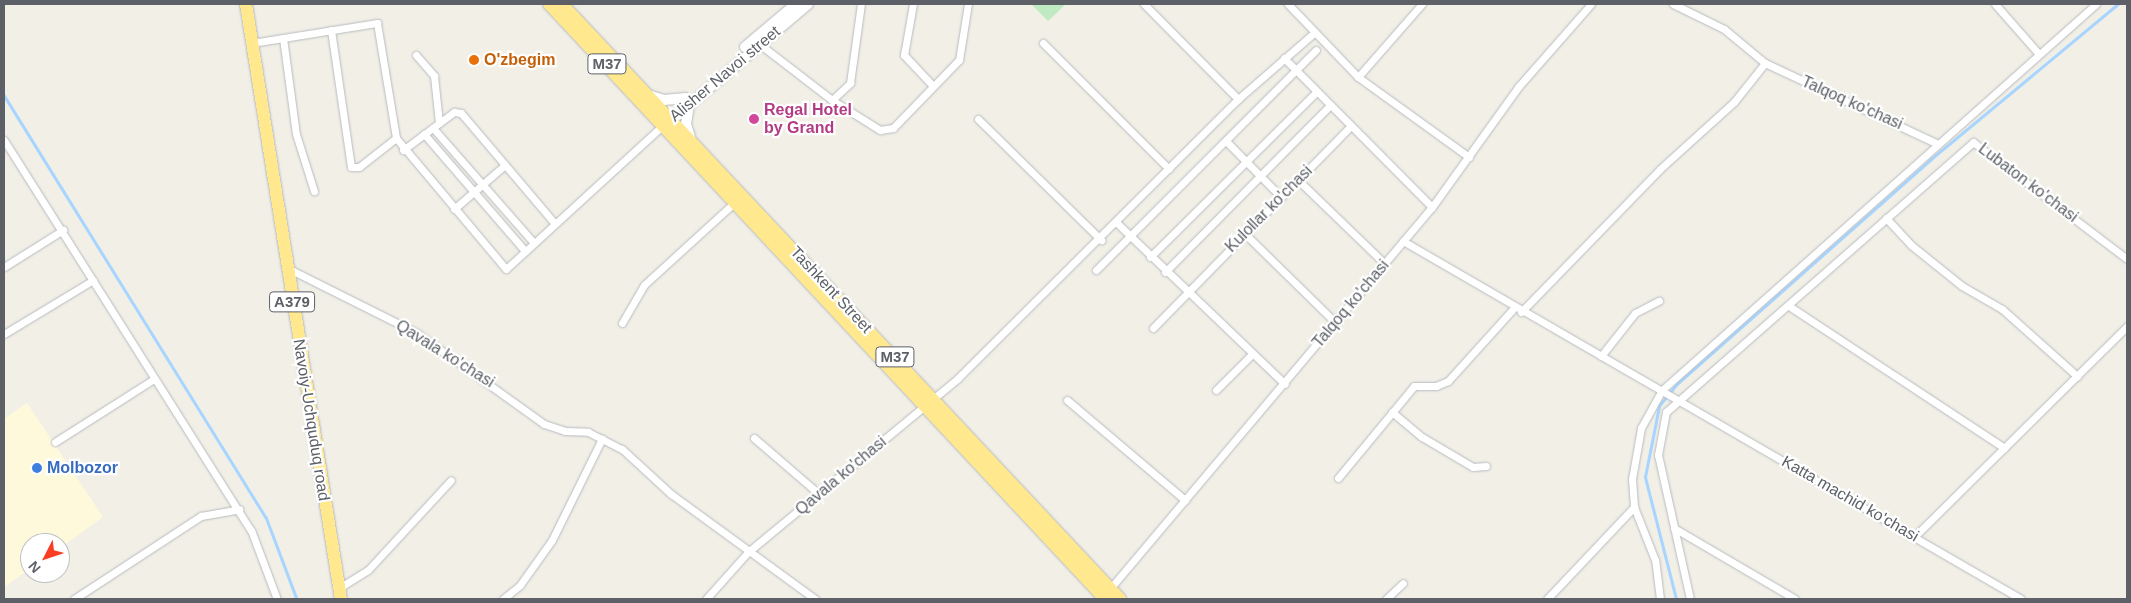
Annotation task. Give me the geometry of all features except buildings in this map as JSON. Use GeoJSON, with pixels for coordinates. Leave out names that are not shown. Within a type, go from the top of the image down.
{"type":"FeatureCollection","features":[{"type":"Feature","properties":{"kind":"highway","name":"Navoiy-Uchquduq road"},"geometry":{"type":"LineString","coordinates":[[246,4],[286,268],[340,594]]}},
{"type":"Feature","properties":{"kind":"highway","name":"Tashkent Street"},"geometry":{"type":"LineString","coordinates":[[549,4],[668,121],[691,140],[1106,595],[1120,599]]}},
{"type":"Feature","properties":{"kind":"highway","name":"Tashkent Street"},"geometry":{"type":"LineString","coordinates":[[562,4],[648,95],[735,202],[929,402]]}},
{"type":"Feature","properties":{"kind":"main road","name":"Alisher Navoi street"},"geometry":{"type":"LineString","coordinates":[[757,42],[796,4]]}},
{"type":"Feature","properties":{"kind":"main road","name":"Alisher Navoi street"},"geometry":{"type":"LineString","coordinates":[[668,121],[688,100],[757,42],[808,4]]}},
{"type":"Feature","properties":{"kind":"main road"},"geometry":{"type":"LineString","coordinates":[[648,95],[664,100],[688,100],[686,124],[691,140]]}},
{"type":"Feature","properties":{"kind":"street"},"geometry":{"type":"LineString","coordinates":[[832,100],[850,84],[861,4]]}},
{"type":"Feature","properties":{"kind":"street"},"geometry":{"type":"LineString","coordinates":[[913,4],[904,55],[933,86]]}},
{"type":"Feature","properties":{"kind":"street"},"geometry":{"type":"LineString","coordinates":[[757,42],[832,100],[880,130],[893,128],[959,60],[968,4]]}},
{"type":"Feature","properties":{"kind":"street"},"geometry":{"type":"LineString","coordinates":[[1144,4],[1238,99]]}},
{"type":"Feature","properties":{"kind":"street"},"geometry":{"type":"LineString","coordinates":[[1288,4],[1314,34],[1358,77],[1469,157]]}},
{"type":"Feature","properties":{"kind":"street"},"geometry":{"type":"LineString","coordinates":[[1358,77],[1422,4]]}},
{"type":"Feature","properties":{"kind":"street","name":"Talqoq ko'chasi"},"geometry":{"type":"LineString","coordinates":[[1106,595],[1432,207],[1519,86],[1590,4]]}},
{"type":"Feature","properties":{"kind":"street","name":"Talqoq ko'chasi"},"geometry":{"type":"LineString","coordinates":[[1673,4],[1724,29],[1765,63],[1938,144]]}},
{"type":"Feature","properties":{"kind":"street"},"geometry":{"type":"LineString","coordinates":[[1995,4],[2038,53]]}},
{"type":"Feature","properties":{"kind":"street"},"geometry":{"type":"LineString","coordinates":[[1660,599],[1655,560],[1634,507],[1632,478],[1641,428],[1662,390],[2038,53],[2096,4]]}},
{"type":"Feature","properties":{"kind":"street"},"geometry":{"type":"LineString","coordinates":[[252,43],[377,23],[396,138],[403,150],[506,269],[668,121]]}},
{"type":"Feature","properties":{"kind":"street"},"geometry":{"type":"LineString","coordinates":[[331,30],[351,167],[359,167],[396,138]]}},
{"type":"Feature","properties":{"kind":"street"},"geometry":{"type":"LineString","coordinates":[[929,402],[1118,224],[1238,99],[1314,34]]}},
{"type":"Feature","properties":{"kind":"street"},"geometry":{"type":"LineString","coordinates":[[283,38],[296,134],[314,191]]}},
{"type":"Feature","properties":{"kind":"street"},"geometry":{"type":"LineString","coordinates":[[1043,43],[1169,169]]}},
{"type":"Feature","properties":{"kind":"street"},"geometry":{"type":"LineString","coordinates":[[1096,270],[1316,50]]}},
{"type":"Feature","properties":{"kind":"street"},"geometry":{"type":"LineString","coordinates":[[416,55],[434,76],[436,125],[483,184],[534,243]]}},
{"type":"Feature","properties":{"kind":"street"},"geometry":{"type":"LineString","coordinates":[[1284,58],[1432,207]]}},
{"type":"Feature","properties":{"kind":"street"},"geometry":{"type":"LineString","coordinates":[[1338,478],[1414,386],[1436,386],[1448,381],[1612,216],[1734,102],[1765,63]]}},
{"type":"Feature","properties":{"kind":"street"},"geometry":{"type":"LineString","coordinates":[[1150,256],[1316,91]]}},
{"type":"Feature","properties":{"kind":"street"},"geometry":{"type":"LineString","coordinates":[[1165,272],[1330,105]]}},
{"type":"Feature","properties":{"kind":"street"},"geometry":{"type":"LineString","coordinates":[[403,150],[436,125],[460,113],[555,224]]}},
{"type":"Feature","properties":{"kind":"street"},"geometry":{"type":"LineString","coordinates":[[978,119],[1101,240]]}},
{"type":"Feature","properties":{"kind":"street","name":"Kulollar ko'chasi"},"geometry":{"type":"LineString","coordinates":[[1152,328],[1351,126]]}},
{"type":"Feature","properties":{"kind":"street"},"geometry":{"type":"LineString","coordinates":[[424,134],[525,251]]}},
{"type":"Feature","properties":{"kind":"street"},"geometry":{"type":"LineString","coordinates":[[4,140],[154,379],[239,509],[263,557],[277,599]]}},
{"type":"Feature","properties":{"kind":"street"},"geometry":{"type":"LineString","coordinates":[[1226,141],[1281,197]]}},
{"type":"Feature","properties":{"kind":"street","name":"Lubaton ko'chasi"},"geometry":{"type":"LineString","coordinates":[[1690,599],[1658,455],[1666,412],[1974,142],[2127,259]]}},
{"type":"Feature","properties":{"kind":"street"},"geometry":{"type":"LineString","coordinates":[[454,209],[505,165]]}},
{"type":"Feature","properties":{"kind":"street"},"geometry":{"type":"LineString","coordinates":[[1298,180],[1385,264]]}},
{"type":"Feature","properties":{"kind":"street"},"geometry":{"type":"LineString","coordinates":[[622,323],[644,285],[735,202]]}},
{"type":"Feature","properties":{"kind":"street"},"geometry":{"type":"LineString","coordinates":[[1886,218],[1911,245],[1962,286],[2002,309],[2077,376]]}},
{"type":"Feature","properties":{"kind":"street"},"geometry":{"type":"LineString","coordinates":[[1118,224],[1165,272],[1285,384]]}},
{"type":"Feature","properties":{"kind":"street"},"geometry":{"type":"LineString","coordinates":[[4,267],[62,230]]}},
{"type":"Feature","properties":{"kind":"street"},"geometry":{"type":"LineString","coordinates":[[1244,233],[1336,323]]}},
{"type":"Feature","properties":{"kind":"street","name":"Katta machid ko'chasi"},"geometry":{"type":"LineString","coordinates":[[1403,241],[1518,310],[1680,399],[2020,599]]}},
{"type":"Feature","properties":{"kind":"street","name":"Qavala ko'chasi"},"geometry":{"type":"LineString","coordinates":[[286,268],[417,333],[544,424],[602,439],[629,454],[671,494],[815,599]]}},
{"type":"Feature","properties":{"kind":"street"},"geometry":{"type":"LineString","coordinates":[[4,334],[93,280]]}},
{"type":"Feature","properties":{"kind":"street"},"geometry":{"type":"LineString","coordinates":[[1601,356],[1635,313],[1659,301]]}},
{"type":"Feature","properties":{"kind":"street"},"geometry":{"type":"LineString","coordinates":[[1789,306],[2004,448]]}},
{"type":"Feature","properties":{"kind":"street"},"geometry":{"type":"LineString","coordinates":[[1914,537],[2127,326]]}},
{"type":"Feature","properties":{"kind":"street"},"geometry":{"type":"LineString","coordinates":[[1216,390],[1252,354]]}},
{"type":"Feature","properties":{"kind":"street"},"geometry":{"type":"LineString","coordinates":[[54,442],[154,379]]}},
{"type":"Feature","properties":{"kind":"street"},"geometry":{"type":"LineString","coordinates":[[1067,400],[1185,500]]}},
{"type":"Feature","properties":{"kind":"street","name":"Qavala ko'chasi"},"geometry":{"type":"LineString","coordinates":[[748,552],[929,402]]}},
{"type":"Feature","properties":{"kind":"street"},"geometry":{"type":"LineString","coordinates":[[1392,412],[1422,437],[1473,467],[1486,466]]}},
{"type":"Feature","properties":{"kind":"street"},"geometry":{"type":"LineString","coordinates":[[754,438],[819,494]]}},
{"type":"Feature","properties":{"kind":"street"},"geometry":{"type":"LineString","coordinates":[[503,599],[520,585],[552,540],[602,439]]}},
{"type":"Feature","properties":{"kind":"street"},"geometry":{"type":"LineString","coordinates":[[340,594],[368,570],[451,480]]}},
{"type":"Feature","properties":{"kind":"street"},"geometry":{"type":"LineString","coordinates":[[1547,599],[1634,507]]}},
{"type":"Feature","properties":{"kind":"street"},"geometry":{"type":"LineString","coordinates":[[74,599],[201,516],[239,509]]}},
{"type":"Feature","properties":{"kind":"street"},"geometry":{"type":"LineString","coordinates":[[1674,528],[1795,599]]}},
{"type":"Feature","properties":{"kind":"street"},"geometry":{"type":"LineString","coordinates":[[706,599],[748,552]]}},
{"type":"Feature","properties":{"kind":"street"},"geometry":{"type":"LineString","coordinates":[[1386,599],[1403,583]]}},
{"type":"Feature","properties":{"kind":"shaded area","name":"Molbozor"},"geometry":{"type":"Polygon","coordinates":[[[27,403],[103,517],[70,541],[70,533],[20,533],[20,576],[4,587],[4,419],[27,403]]]}},
{"type":"Feature","properties":{"kind":"green space"},"geometry":{"type":"Polygon","coordinates":[[[1031,4],[1066,4],[1048,21],[1031,4]]]}},
{"type":"Feature","properties":{"kind":"waterway"},"geometry":{"type":"LineString","coordinates":[[1676,599],[1645,477],[1659,406],[1677,384],[1930,160],[2118,4]]}},
{"type":"Feature","properties":{"kind":"waterway"},"geometry":{"type":"LineString","coordinates":[[4,95],[266,517],[297,599]]}},
{"type":"Feature","properties":{"kind":"place","name":"O'zbegim"},"geometry":{"type":"Point","coordinates":[474,60]}},
{"type":"Feature","properties":{"kind":"place","name":"Regal Hotel by Grand"},"geometry":{"type":"Point","coordinates":[754,119]}},
{"type":"Feature","properties":{"kind":"place","name":"Molbozor"},"geometry":{"type":"Point","coordinates":[37,468]}}]}
